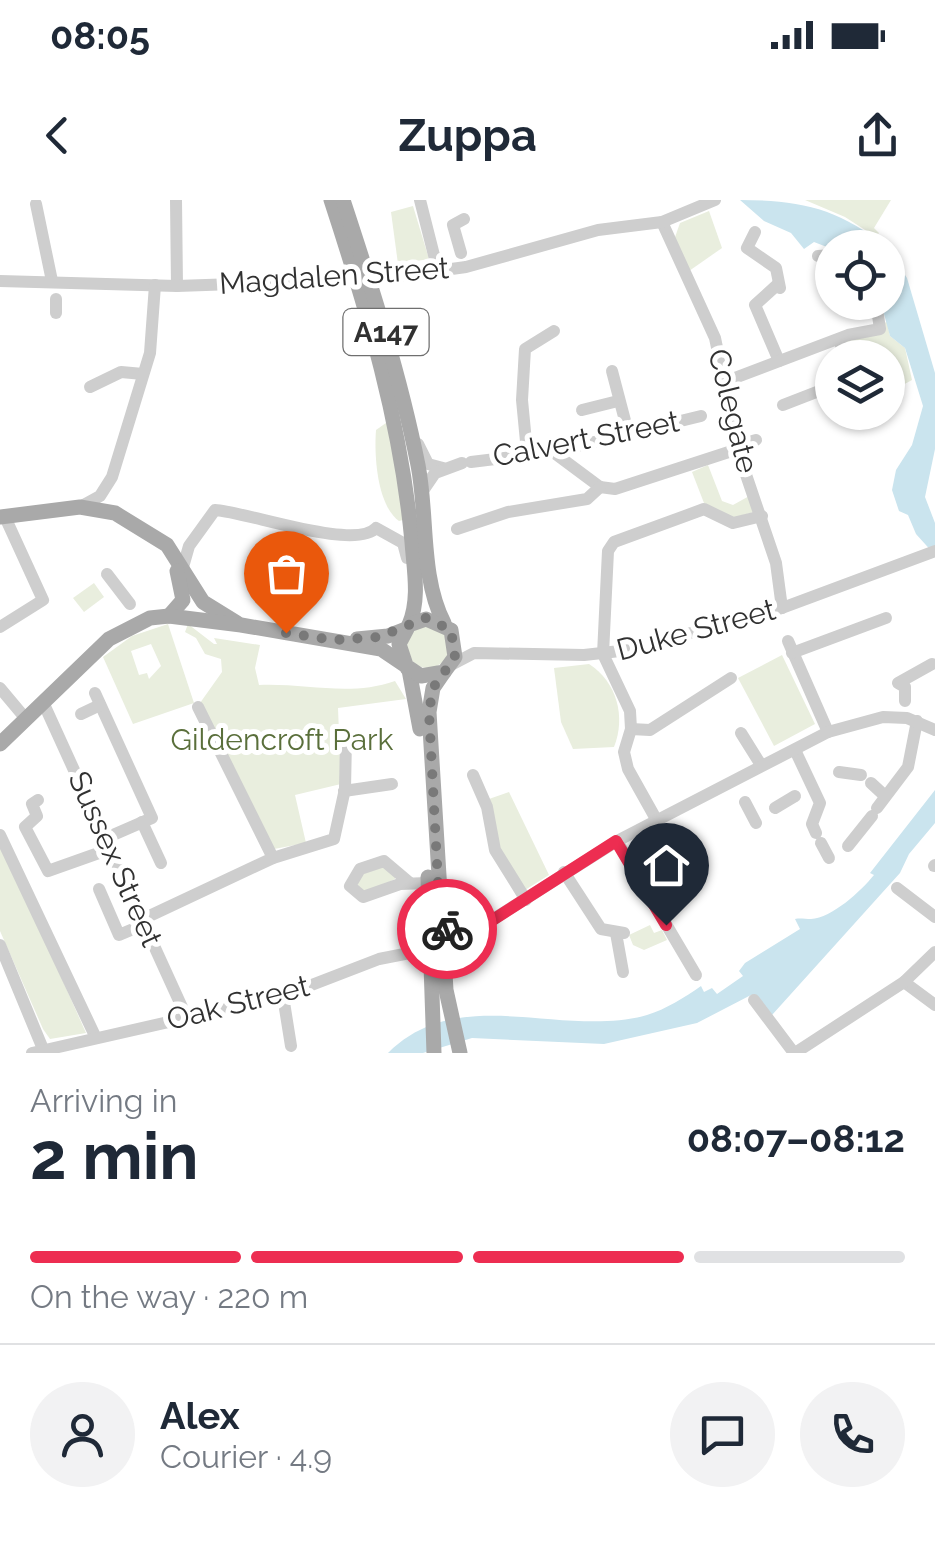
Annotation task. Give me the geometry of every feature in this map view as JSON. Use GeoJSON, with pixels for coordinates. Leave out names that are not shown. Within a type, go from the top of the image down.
{"type":"FeatureCollection","features":[{"type":"Feature","properties":{"kind":"main road","name":"A147"},"geometry":{"type":"LineString","coordinates":[[332,200],[417,466],[416,589],[408,627]]}},
{"type":"Feature","properties":{"kind":"main road","name":"A147"},"geometry":{"type":"LineString","coordinates":[[343,200],[378,303],[405,406],[422,492],[432,592],[444,623]]}},
{"type":"Feature","properties":{"kind":"main road"},"geometry":{"type":"LineString","coordinates":[[3,517],[80,507],[115,513],[167,545],[203,602],[241,625]]}},
{"type":"Feature","properties":{"kind":"main road"},"geometry":{"type":"LineString","coordinates":[[151,535],[182,585],[182,600],[169,616]]}},
{"type":"Feature","properties":{"kind":"main road"},"geometry":{"type":"LineString","coordinates":[[0,744],[135,612],[382,649],[420,676],[448,668]]}},
{"type":"Feature","properties":{"kind":"main road"},"geometry":{"type":"LineString","coordinates":[[334,640],[388,636],[426,618],[444,623],[457,648],[433,688],[429,712],[440,920],[434,1053]]}},
{"type":"Feature","properties":{"kind":"main road"},"geometry":{"type":"LineString","coordinates":[[408,627],[399,644],[420,723],[428,883],[437,952],[459,1048]]}},
{"type":"Feature","properties":{"kind":"street"},"geometry":{"type":"LineString","coordinates":[[176,200],[177,286]]}},
{"type":"Feature","properties":{"kind":"street"},"geometry":{"type":"LineString","coordinates":[[420,200],[438,271]]}},
{"type":"Feature","properties":{"kind":"street","name":"Magdalen Street"},"geometry":{"type":"LineString","coordinates":[[0,281],[55,292],[378,279],[438,271],[463,260],[598,230],[662,222],[715,200]]}},
{"type":"Feature","properties":{"kind":"street"},"geometry":{"type":"LineString","coordinates":[[36,201],[48,242],[55,292]]}},
{"type":"Feature","properties":{"kind":"street"},"geometry":{"type":"LineString","coordinates":[[463,260],[453,225],[464,219]]}},
{"type":"Feature","properties":{"kind":"street","name":"Colegate"},"geometry":{"type":"LineString","coordinates":[[662,222],[710,325],[738,447],[777,569],[782,608]]}},
{"type":"Feature","properties":{"kind":"street"},"geometry":{"type":"LineString","coordinates":[[755,232],[747,248],[776,268],[779,288],[756,306],[778,361]]}},
{"type":"Feature","properties":{"kind":"street"},"geometry":{"type":"LineString","coordinates":[[80,507],[100,496],[111,480],[152,342],[155,285]]}},
{"type":"Feature","properties":{"kind":"street"},"geometry":{"type":"LineString","coordinates":[[724,382],[838,339],[880,329],[879,320]]}},
{"type":"Feature","properties":{"kind":"street"},"geometry":{"type":"LineString","coordinates":[[527,452],[522,386],[525,350],[554,331]]}},
{"type":"Feature","properties":{"kind":"street"},"geometry":{"type":"LineString","coordinates":[[612,371],[628,432]]}},
{"type":"Feature","properties":{"kind":"street"},"geometry":{"type":"LineString","coordinates":[[90,387],[121,372],[142,374]]}},
{"type":"Feature","properties":{"kind":"street"},"geometry":{"type":"LineString","coordinates":[[783,405],[815,393]]}},
{"type":"Feature","properties":{"kind":"street"},"geometry":{"type":"LineString","coordinates":[[582,410],[618,401]]}},
{"type":"Feature","properties":{"kind":"street","name":"Calvert Street"},"geometry":{"type":"LineString","coordinates":[[417,466],[443,468],[527,452],[553,452],[701,416]]}},
{"type":"Feature","properties":{"kind":"street"},"geometry":{"type":"LineString","coordinates":[[553,452],[600,487],[615,489],[756,440]]}},
{"type":"Feature","properties":{"kind":"street"},"geometry":{"type":"LineString","coordinates":[[422,492],[428,480],[443,468]]}},
{"type":"Feature","properties":{"kind":"street"},"geometry":{"type":"LineString","coordinates":[[111,480],[115,513]]}},
{"type":"Feature","properties":{"kind":"street"},"geometry":{"type":"LineString","coordinates":[[457,529],[508,512],[586,499],[600,487]]}},
{"type":"Feature","properties":{"kind":"street"},"geometry":{"type":"LineString","coordinates":[[656,818],[626,762],[631,729],[628,702],[603,654],[605,565],[614,542],[704,508],[734,523],[762,516]]}},
{"type":"Feature","properties":{"kind":"street"},"geometry":{"type":"LineString","coordinates":[[184,567],[189,546],[208,515],[222,511],[360,536],[376,528],[403,542],[416,589]]}},
{"type":"Feature","properties":{"kind":"street"},"geometry":{"type":"LineString","coordinates":[[0,627],[43,600],[3,517]]}},
{"type":"Feature","properties":{"kind":"street","name":"Duke Street"},"geometry":{"type":"LineString","coordinates":[[448,668],[474,653],[603,654],[782,608],[931,552]]}},
{"type":"Feature","properties":{"kind":"street"},"geometry":{"type":"LineString","coordinates":[[106,574],[135,612]]}},
{"type":"Feature","properties":{"kind":"street"},"geometry":{"type":"LineString","coordinates":[[828,732],[790,647],[886,618]]}},
{"type":"Feature","properties":{"kind":"street"},"geometry":{"type":"LineString","coordinates":[[848,846],[908,767],[905,687],[898,683],[932,664]]}},
{"type":"Feature","properties":{"kind":"street"},"geometry":{"type":"LineString","coordinates":[[631,729],[650,730],[731,678]]}},
{"type":"Feature","properties":{"kind":"street"},"geometry":{"type":"LineString","coordinates":[[0,688],[26,719]]}},
{"type":"Feature","properties":{"kind":"street"},"geometry":{"type":"LineString","coordinates":[[22,870],[48,871],[108,844],[152,818],[98,699],[81,714]]}},
{"type":"Feature","properties":{"kind":"street","name":"Sussex Street"},"geometry":{"type":"LineString","coordinates":[[43,702],[186,1016]]}},
{"type":"Feature","properties":{"kind":"street"},"geometry":{"type":"LineString","coordinates":[[198,707],[274,858]]}},
{"type":"Feature","properties":{"kind":"street"},"geometry":{"type":"LineString","coordinates":[[908,713],[935,730]]}},
{"type":"Feature","properties":{"kind":"street","name":"Oak Street"},"geometry":{"type":"LineString","coordinates":[[38,1051],[283,996],[378,958],[437,952],[656,818],[736,783],[828,732],[864,720],[908,713]]}},
{"type":"Feature","properties":{"kind":"street"},"geometry":{"type":"LineString","coordinates":[[741,733],[761,766]]}},
{"type":"Feature","properties":{"kind":"street"},"geometry":{"type":"LineString","coordinates":[[99,889],[119,936],[274,858],[334,840],[344,791],[346,739]]}},
{"type":"Feature","properties":{"kind":"street"},"geometry":{"type":"LineString","coordinates":[[795,750],[804,791],[820,803],[817,832],[829,858]]}},
{"type":"Feature","properties":{"kind":"street"},"geometry":{"type":"LineString","coordinates":[[839,772],[866,779],[878,807]]}},
{"type":"Feature","properties":{"kind":"street"},"geometry":{"type":"LineString","coordinates":[[473,775],[487,807],[495,850],[526,900]]}},
{"type":"Feature","properties":{"kind":"street"},"geometry":{"type":"LineString","coordinates":[[344,791],[392,784]]}},
{"type":"Feature","properties":{"kind":"street"},"geometry":{"type":"LineString","coordinates":[[775,808],[804,791]]}},
{"type":"Feature","properties":{"kind":"street"},"geometry":{"type":"LineString","coordinates":[[38,800],[32,804],[38,816],[25,827],[48,871]]}},
{"type":"Feature","properties":{"kind":"street"},"geometry":{"type":"LineString","coordinates":[[745,802],[756,823]]}},
{"type":"Feature","properties":{"kind":"street"},"geometry":{"type":"LineString","coordinates":[[142,822],[161,862]]}},
{"type":"Feature","properties":{"kind":"street"},"geometry":{"type":"LineString","coordinates":[[0,835],[96,1038]]}},
{"type":"Feature","properties":{"kind":"street"},"geometry":{"type":"LineString","coordinates":[[616,841],[696,975]]}},
{"type":"Feature","properties":{"kind":"street"},"geometry":{"type":"LineString","coordinates":[[564,872],[588,925],[620,933],[623,972]]}},
{"type":"Feature","properties":{"kind":"street"},"geometry":{"type":"LineString","coordinates":[[410,883],[428,883]]}},
{"type":"Feature","properties":{"kind":"street"},"geometry":{"type":"LineString","coordinates":[[897,888],[935,917]]}},
{"type":"Feature","properties":{"kind":"street"},"geometry":{"type":"LineString","coordinates":[[440,920],[454,933],[474,932]]}},
{"type":"Feature","properties":{"kind":"street"},"geometry":{"type":"LineString","coordinates":[[0,945],[38,1051]]}},
{"type":"Feature","properties":{"kind":"street"},"geometry":{"type":"LineString","coordinates":[[754,1000],[794,1053],[904,982],[935,952]]}},
{"type":"Feature","properties":{"kind":"street"},"geometry":{"type":"LineString","coordinates":[[904,982],[935,1005]]}},
{"type":"Feature","properties":{"kind":"street"},"geometry":{"type":"LineString","coordinates":[[283,996],[292,1046]]}},
{"type":"Feature","properties":{"kind":"green space"},"geometry":{"type":"Polygon","coordinates":[[[805,200],[891,200],[876,230],[865,230],[805,200]]]}},
{"type":"Feature","properties":{"kind":"green space"},"geometry":{"type":"Polygon","coordinates":[[[413,206],[429,259],[398,264],[391,212],[413,206]]]}},
{"type":"Feature","properties":{"kind":"green space"},"geometry":{"type":"Polygon","coordinates":[[[709,211],[722,248],[689,271],[674,240],[680,223],[709,211]]]}},
{"type":"Feature","properties":{"kind":"green space"},"geometry":{"type":"Polygon","coordinates":[[[887,322],[895,340],[845,340],[848,335],[887,322]]]}},
{"type":"Feature","properties":{"kind":"green space"},"geometry":{"type":"Polygon","coordinates":[[[905,348],[912,380],[905,384],[905,348]]]}},
{"type":"Feature","properties":{"kind":"green space"},"geometry":{"type":"Polygon","coordinates":[[[386,423],[391,426],[403,520],[399,521],[386,504],[377,466],[376,430],[386,423]]]}},
{"type":"Feature","properties":{"kind":"green space"},"geometry":{"type":"Polygon","coordinates":[[[708,465],[722,501],[733,505],[751,495],[757,511],[733,518],[704,503],[692,472],[708,465]]]}},
{"type":"Feature","properties":{"kind":"green space"},"geometry":{"type":"Polygon","coordinates":[[[94,583],[104,597],[84,612],[73,598],[94,583]]]}},
{"type":"Feature","properties":{"kind":"green space"},"geometry":{"type":"Polygon","coordinates":[[[168,624],[194,703],[133,724],[103,657],[132,636],[168,624]],[[151,644],[131,651],[139,675],[147,673],[149,679],[161,666],[151,644]]]}},
{"type":"Feature","properties":{"kind":"green space","name":"Gildencroft Park"},"geometry":{"type":"Polygon","coordinates":[[[188,624],[214,644],[214,638],[260,645],[255,668],[259,685],[345,689],[395,681],[406,699],[338,708],[341,784],[295,795],[306,843],[274,849],[200,703],[222,672],[221,659],[205,654],[196,638],[185,632],[188,624]]]}},
{"type":"Feature","properties":{"kind":"green space"},"geometry":{"type":"Polygon","coordinates":[[[428,626],[443,632],[449,647],[443,662],[428,668],[413,662],[407,647],[413,632],[428,626]]]}},
{"type":"Feature","properties":{"kind":"green space"},"geometry":{"type":"Polygon","coordinates":[[[782,655],[815,724],[774,746],[738,678],[782,655]]]}},
{"type":"Feature","properties":{"kind":"green space"},"geometry":{"type":"Polygon","coordinates":[[[589,664],[606,680],[616,701],[619,724],[614,747],[573,749],[561,722],[554,668],[589,664]]]}},
{"type":"Feature","properties":{"kind":"green space"},"geometry":{"type":"Polygon","coordinates":[[[509,792],[549,875],[525,890],[500,848],[489,799],[509,792]]]}},
{"type":"Feature","properties":{"kind":"green space"},"geometry":{"type":"Polygon","coordinates":[[[0,839],[86,1033],[50,1039],[43,1029],[0,931],[0,839]]]}},
{"type":"Feature","properties":{"kind":"green space"},"geometry":{"type":"Polygon","coordinates":[[[380,864],[395,872],[395,879],[363,894],[354,878],[380,864]]]}},
{"type":"Feature","properties":{"kind":"green space"},"geometry":{"type":"Polygon","coordinates":[[[650,925],[654,933],[662,930],[667,940],[644,950],[633,945],[629,935],[650,925]]]}},
{"type":"Feature","properties":{"kind":"water"},"geometry":{"type":"Polygon","coordinates":[[[740,200],[818,209],[863,230],[815,230],[815,242],[804,249],[791,233],[764,221],[740,200]]]}},
{"type":"Feature","properties":{"kind":"water"},"geometry":{"type":"Polygon","coordinates":[[[905,275],[935,373],[935,449],[925,497],[935,523],[935,555],[916,534],[908,515],[899,511],[892,490],[896,470],[912,445],[923,406],[905,340],[890,336],[886,320],[905,320],[905,275]]]}},
{"type":"Feature","properties":{"kind":"water"},"geometry":{"type":"Polygon","coordinates":[[[935,790],[935,823],[909,854],[900,873],[772,1015],[751,995],[697,1023],[604,1044],[472,1038],[423,1053],[388,1053],[416,1032],[447,1020],[513,1016],[615,1021],[654,1013],[701,986],[704,992],[712,988],[717,994],[743,976],[739,971],[745,963],[800,929],[795,919],[819,917],[846,903],[874,875],[870,873],[935,790]]]}},
{"type":"Feature","properties":{"kind":"way so far"},"geometry":{"type":"LineString","coordinates":[[286,633],[334,640],[379,637],[426,618],[444,623],[451,630],[457,648],[455,657],[433,688],[429,712],[440,920],[447,929]]}},
{"type":"Feature","properties":{"kind":"route"},"geometry":{"type":"LineString","coordinates":[[447,929],[460,935],[474,932],[616,841],[666,925]]}}]}
